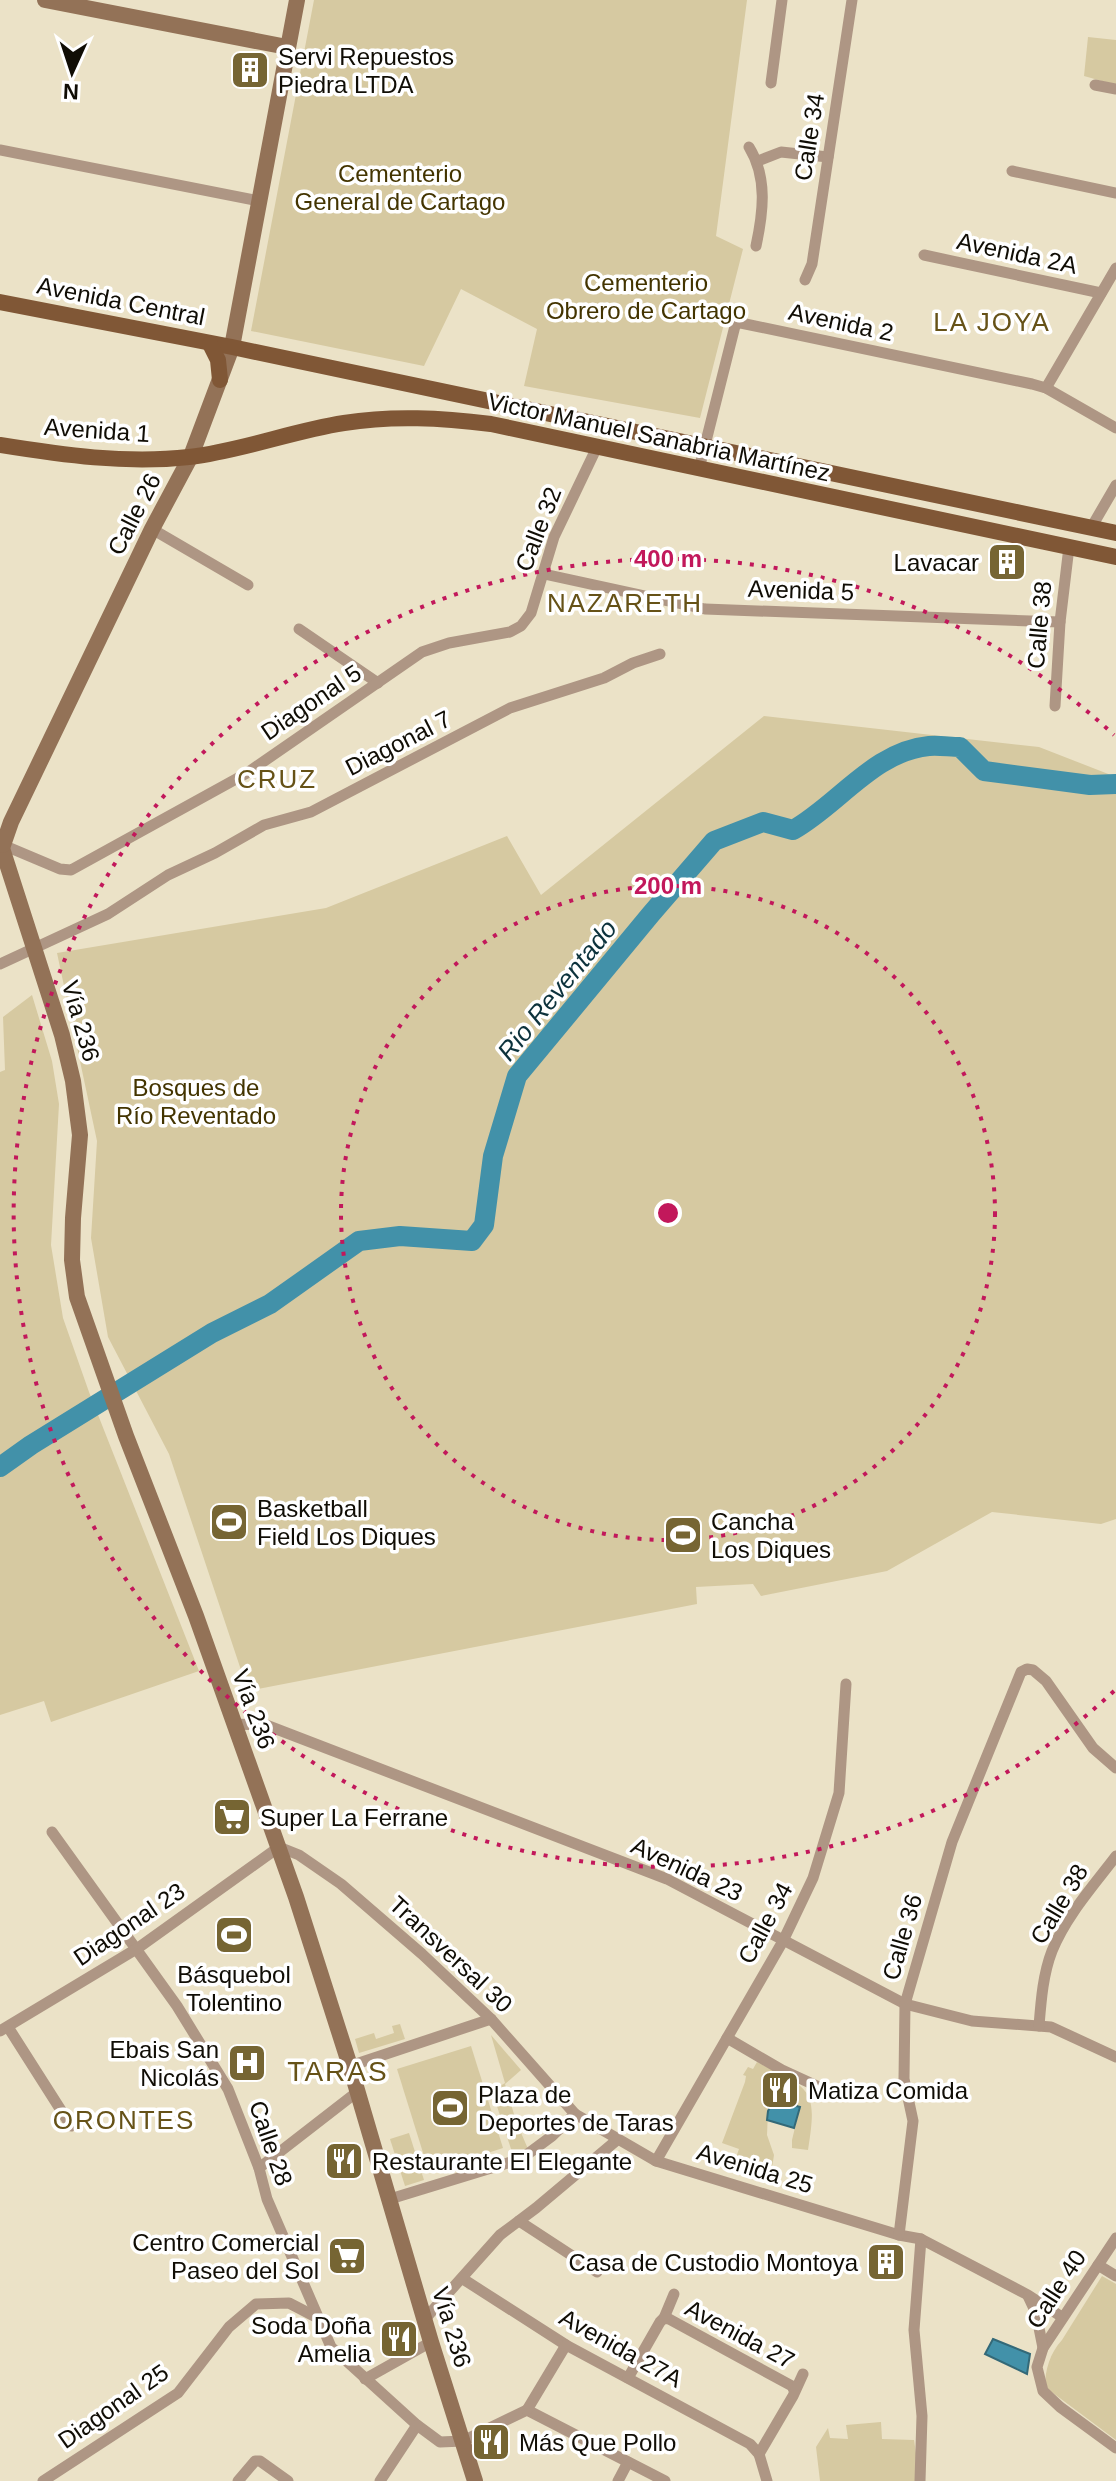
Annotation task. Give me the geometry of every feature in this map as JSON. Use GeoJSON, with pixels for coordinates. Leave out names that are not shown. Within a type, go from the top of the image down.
{"type":"FeatureCollection","features":[{"type":"Feature","properties":{"kind":"main road"},"geometry":{"type":"LineString","coordinates":[[45,0],[287,47]]}},
{"type":"Feature","properties":{"kind":"main road","name":"Calle 26"},"geometry":{"type":"LineString","coordinates":[[1,845],[152,529],[191,456],[232,347],[297,0]]}},
{"type":"Feature","properties":{"kind":"main road","name":"Avenida Central"},"geometry":{"type":"LineString","coordinates":[[0,302],[232,347]]}},
{"type":"Feature","properties":{"kind":"main road"},"geometry":{"type":"LineString","coordinates":[[210,344],[218,360],[220,380]]}},
{"type":"Feature","properties":{"kind":"main road","name":"Victor Manuel Sanabria Martínez"},"geometry":{"type":"LineString","coordinates":[[232,347],[1116,533]]}},
{"type":"Feature","properties":{"kind":"main road","name":"Victor Manuel Sanabria Martínez"},"geometry":{"type":"LineString","coordinates":[[191,456],[344,423],[435,418],[491,424],[1116,557]]}},
{"type":"Feature","properties":{"kind":"main road","name":"Avenida 1"},"geometry":{"type":"LineString","coordinates":[[0,445],[59,455],[137,459],[191,456]]}},
{"type":"Feature","properties":{"kind":"main road"},"geometry":{"type":"LineString","coordinates":[[719,474],[718,461],[725,451]]}},
{"type":"Feature","properties":{"kind":"main road","name":"Vía 236"},"geometry":{"type":"LineString","coordinates":[[1,845],[62,1035],[78,1112],[80,1135],[72,1260],[77,1297],[279,1847],[350,2066],[475,2481]]}},
{"type":"Feature","properties":{"kind":"street"},"geometry":{"type":"LineString","coordinates":[[771,83],[782,0]]}},
{"type":"Feature","properties":{"kind":"street","name":"Calle 34"},"geometry":{"type":"LineString","coordinates":[[805,280],[812,264],[852,0]]}},
{"type":"Feature","properties":{"kind":"street"},"geometry":{"type":"LineString","coordinates":[[1095,85],[1116,89]]}},
{"type":"Feature","properties":{"kind":"street"},"geometry":{"type":"LineString","coordinates":[[749,147],[758,161],[763,204],[756,246]]}},
{"type":"Feature","properties":{"kind":"street"},"geometry":{"type":"LineString","coordinates":[[0,150],[259,201]]}},
{"type":"Feature","properties":{"kind":"street"},"geometry":{"type":"LineString","coordinates":[[758,161],[781,152],[828,157]]}},
{"type":"Feature","properties":{"kind":"street"},"geometry":{"type":"LineString","coordinates":[[1012,171],[1116,193]]}},
{"type":"Feature","properties":{"kind":"street","name":"Avenida 2A"},"geometry":{"type":"LineString","coordinates":[[924,255],[1101,293]]}},
{"type":"Feature","properties":{"kind":"street"},"geometry":{"type":"LineString","coordinates":[[1046,388],[1116,268]]}},
{"type":"Feature","properties":{"kind":"street","name":"Avenida 2"},"geometry":{"type":"LineString","coordinates":[[704,447],[736,322],[1046,388],[1116,428]]}},
{"type":"Feature","properties":{"kind":"street","name":"Calle 32"},"geometry":{"type":"LineString","coordinates":[[521,626],[531,613],[554,537],[597,447]]}},
{"type":"Feature","properties":{"kind":"street"},"geometry":{"type":"LineString","coordinates":[[699,469],[704,447]]}},
{"type":"Feature","properties":{"kind":"street"},"geometry":{"type":"LineString","coordinates":[[1091,528],[1116,485]]}},
{"type":"Feature","properties":{"kind":"street"},"geometry":{"type":"LineString","coordinates":[[152,529],[248,585]]}},
{"type":"Feature","properties":{"kind":"street","name":"Calle 38"},"geometry":{"type":"LineString","coordinates":[[1055,706],[1069,547]]}},
{"type":"Feature","properties":{"kind":"street","name":"Avenida 5"},"geometry":{"type":"LineString","coordinates":[[544,574],[705,609],[1060,622]]}},
{"type":"Feature","properties":{"kind":"street","name":"Diagonal 5"},"geometry":{"type":"LineString","coordinates":[[1,845],[60,869],[71,870],[247,773],[422,652],[510,632],[521,626]]}},
{"type":"Feature","properties":{"kind":"street"},"geometry":{"type":"LineString","coordinates":[[299,629],[378,683]]}},
{"type":"Feature","properties":{"kind":"street","name":"Diagonal 7"},"geometry":{"type":"LineString","coordinates":[[0,964],[108,914],[168,875],[264,825],[311,812],[510,708],[604,678],[660,654]]}},
{"type":"Feature","properties":{"kind":"street","name":"Calle 36"},"geometry":{"type":"LineString","coordinates":[[899,2235],[913,2121],[904,2079],[905,2004],[952,1842],[1021,1672],[1033,1670],[1046,1681],[1093,1748],[1116,1768]]}},
{"type":"Feature","properties":{"kind":"street","name":"Calle 34"},"geometry":{"type":"LineString","coordinates":[[656,2161],[783,1941],[813,1878],[839,1793],[846,1684]]}},
{"type":"Feature","properties":{"kind":"street","name":"Avenida 23"},"geometry":{"type":"LineString","coordinates":[[234,1724],[266,1725],[667,1879],[905,2004],[972,2021],[1051,2027],[1116,2057]]}},
{"type":"Feature","properties":{"kind":"street","name":"Calle 28"},"geometry":{"type":"LineString","coordinates":[[52,1832],[138,1948],[228,2089],[259,2168],[267,2199],[331,2347],[440,2442],[463,2441]]}},
{"type":"Feature","properties":{"kind":"street","name":"Diagonal 23"},"geometry":{"type":"LineString","coordinates":[[4,2029],[138,1948],[279,1847]]}},
{"type":"Feature","properties":{"kind":"street","name":"Transversal 30"},"geometry":{"type":"LineString","coordinates":[[279,1847],[299,1855],[341,1884],[422,1954],[491,2019],[575,2114]]}},
{"type":"Feature","properties":{"kind":"street","name":"Calle 38"},"geometry":{"type":"LineString","coordinates":[[1039,2026],[1041,1995],[1052,1951],[1071,1917],[1116,1856]]}},
{"type":"Feature","properties":{"kind":"street"},"geometry":{"type":"LineString","coordinates":[[350,2066],[491,2019]]}},
{"type":"Feature","properties":{"kind":"street"},"geometry":{"type":"LineString","coordinates":[[4,2029],[71,2126]]}},
{"type":"Feature","properties":{"kind":"street"},"geometry":{"type":"LineString","coordinates":[[727,2038],[819,2087]]}},
{"type":"Feature","properties":{"kind":"street"},"geometry":{"type":"LineString","coordinates":[[259,2168],[357,2092]]}},
{"type":"Feature","properties":{"kind":"street"},"geometry":{"type":"LineString","coordinates":[[390,2199],[521,2159],[575,2114]]}},
{"type":"Feature","properties":{"kind":"street","name":"Avenida 25"},"geometry":{"type":"LineString","coordinates":[[575,2114],[656,2161],[921,2239],[1028,2295],[1062,2317]]}},
{"type":"Feature","properties":{"kind":"street"},"geometry":{"type":"LineString","coordinates":[[424,2320],[500,2235],[617,2140]]}},
{"type":"Feature","properties":{"kind":"street"},"geometry":{"type":"LineString","coordinates":[[519,2221],[597,2272]]}},
{"type":"Feature","properties":{"kind":"street","name":"Calle 40"},"geometry":{"type":"LineString","coordinates":[[1116,2238],[1043,2348],[1037,2367],[1043,2391],[1116,2448]]}},
{"type":"Feature","properties":{"kind":"street"},"geometry":{"type":"LineString","coordinates":[[920,2481],[922,2416],[914,2330],[921,2239]]}},
{"type":"Feature","properties":{"kind":"street"},"geometry":{"type":"LineString","coordinates":[[1098,2265],[1116,2276]]}},
{"type":"Feature","properties":{"kind":"street","name":"Avenida 27A"},"geometry":{"type":"LineString","coordinates":[[463,2279],[566,2345],[750,2444],[759,2454]]}},
{"type":"Feature","properties":{"kind":"street"},"geometry":{"type":"LineString","coordinates":[[628,2378],[664,2318],[674,2294]]}},
{"type":"Feature","properties":{"kind":"street"},"geometry":{"type":"LineString","coordinates":[[1028,2295],[1036,2313],[1043,2348]]}},
{"type":"Feature","properties":{"kind":"street","name":"Diagonal 25"},"geometry":{"type":"LineString","coordinates":[[43,2481],[178,2393],[229,2327],[256,2304],[289,2303],[318,2318]]}},
{"type":"Feature","properties":{"kind":"street","name":"Avenida 27"},"geometry":{"type":"LineString","coordinates":[[664,2318],[792,2386],[794,2390]]}},
{"type":"Feature","properties":{"kind":"street"},"geometry":{"type":"LineString","coordinates":[[365,2379],[431,2342]]}},
{"type":"Feature","properties":{"kind":"street"},"geometry":{"type":"LineString","coordinates":[[463,2441],[527,2410],[566,2345]]}},
{"type":"Feature","properties":{"kind":"street"},"geometry":{"type":"LineString","coordinates":[[767,2481],[759,2454],[803,2374]]}},
{"type":"Feature","properties":{"kind":"street"},"geometry":{"type":"LineString","coordinates":[[527,2410],[665,2481]]}},
{"type":"Feature","properties":{"kind":"street"},"geometry":{"type":"LineString","coordinates":[[380,2481],[417,2425]]}},
{"type":"Feature","properties":{"kind":"street"},"geometry":{"type":"LineString","coordinates":[[238,2481],[255,2461],[260,2461],[288,2481]]}},
{"type":"Feature","properties":{"kind":"street"},"geometry":{"type":"LineString","coordinates":[[618,2481],[628,2462]]}},
{"type":"Feature","properties":{"kind":"green space"},"geometry":{"type":"Polygon","coordinates":[[[314,0],[747,0],[716,236],[743,249],[700,418],[524,386],[537,329],[461,289],[424,366],[251,331],[314,0]]]}},
{"type":"Feature","properties":{"kind":"green space"},"geometry":{"type":"Polygon","coordinates":[[[1088,37],[1116,40],[1116,85],[1084,76],[1088,37]]]}},
{"type":"Feature","properties":{"kind":"green space","name":"Bosques de Río Reventado"},"geometry":{"type":"Polygon","coordinates":[[[764,716],[1039,747],[1116,777],[1116,1519],[1101,1524],[992,1512],[887,1571],[761,1596],[753,1584],[696,1587],[697,1604],[248,1691],[169,1454],[108,1337],[91,1238],[97,1141],[57,953],[326,908],[507,836],[541,895],[764,716]]]}},
{"type":"Feature","properties":{"kind":"green space"},"geometry":{"type":"Polygon","coordinates":[[[32,995],[52,1061],[59,1104],[51,1245],[63,1318],[199,1671],[51,1722],[44,1701],[0,1715],[0,1072],[5,1070],[3,1017],[32,995]]]}},
{"type":"Feature","properties":{"kind":"green space","name":"Básquebol Tolentino"},"geometry":{"type":"Polygon","coordinates":[[[238,1920],[250,1937],[230,1951],[218,1934],[238,1920]]]}},
{"type":"Feature","properties":{"kind":"green space"},"geometry":{"type":"Polygon","coordinates":[[[400,2024],[405,2039],[359,2053],[355,2039],[374,2033],[376,2039],[394,2033],[392,2026],[400,2024]]]}},
{"type":"Feature","properties":{"kind":"green space"},"geometry":{"type":"Polygon","coordinates":[[[491,2035],[521,2070],[505,2084],[528,2149],[512,2152],[492,2091],[505,2083],[491,2035]]]}},
{"type":"Feature","properties":{"kind":"green space","name":"Plaza de Deportes de Taras"},"geometry":{"type":"Polygon","coordinates":[[[471,2046],[503,2148],[429,2172],[397,2069],[471,2046]]]}},
{"type":"Feature","properties":{"kind":"green space"},"geometry":{"type":"Polygon","coordinates":[[[757,2062],[800,2085],[810,2102],[812,2114],[808,2150],[792,2148],[800,2107],[768,2111],[767,2135],[774,2155],[770,2181],[732,2169],[739,2149],[722,2143],[745,2082],[746,2076],[743,2075],[748,2067],[753,2069],[757,2062]]]}},
{"type":"Feature","properties":{"kind":"green space"},"geometry":{"type":"Polygon","coordinates":[[[409,2133],[424,2180],[405,2186],[390,2139],[409,2133]]]}},
{"type":"Feature","properties":{"kind":"green space"},"geometry":{"type":"Polygon","coordinates":[[[1102,2276],[1116,2284],[1116,2440],[1045,2387],[1051,2356],[1102,2276]]]}},
{"type":"Feature","properties":{"kind":"green space"},"geometry":{"type":"Polygon","coordinates":[[[881,2422],[882,2439],[914,2440],[920,2481],[820,2481],[816,2447],[828,2428],[830,2438],[848,2439],[846,2425],[881,2422]]]}},
{"type":"Feature","properties":{"kind":"water"},"geometry":{"type":"Polygon","coordinates":[[[774,2100],[800,2107],[794,2128],[767,2120],[774,2100]]]}},
{"type":"Feature","properties":{"kind":"water"},"geometry":{"type":"Polygon","coordinates":[[[993,2339],[1030,2354],[1027,2374],[985,2354],[993,2339]]]}},
{"type":"Feature","properties":{"kind":"waterway","name":"Rio Reventado"},"geometry":{"type":"LineString","coordinates":[[0,1467],[212,1333],[270,1304],[359,1241],[400,1236],[472,1241],[484,1225],[493,1156],[517,1076],[714,841],[763,822],[793,830],[874,768],[909,750],[929,746],[960,747],[984,771],[1090,785],[1116,784]]}},
{"type":"Feature","properties":{"kind":"place","name":"Servi Repuestos Piedra LTDA"},"geometry":{"type":"Point","coordinates":[250,70]}},
{"type":"Feature","properties":{"kind":"place","name":"Lavacar"},"geometry":{"type":"Point","coordinates":[1007,562]}},
{"type":"Feature","properties":{"kind":"place","name":"Basketball Field Los Diques"},"geometry":{"type":"Point","coordinates":[229,1522]}},
{"type":"Feature","properties":{"kind":"place","name":"Cancha Los Diques"},"geometry":{"type":"Point","coordinates":[683,1535]}},
{"type":"Feature","properties":{"kind":"place","name":"Super La Ferrane"},"geometry":{"type":"Point","coordinates":[232,1817]}},
{"type":"Feature","properties":{"kind":"place","name":"Básquebol Tolentino"},"geometry":{"type":"Point","coordinates":[234,1935]}},
{"type":"Feature","properties":{"kind":"place","name":"Ebais San Nicolás"},"geometry":{"type":"Point","coordinates":[247,2063]}},
{"type":"Feature","properties":{"kind":"place","name":"Matiza Comida"},"geometry":{"type":"Point","coordinates":[780,2090]}},
{"type":"Feature","properties":{"kind":"place","name":"Plaza de Deportes de Taras"},"geometry":{"type":"Point","coordinates":[450,2108]}},
{"type":"Feature","properties":{"kind":"place","name":"Restaurante El Elegante"},"geometry":{"type":"Point","coordinates":[344,2161]}},
{"type":"Feature","properties":{"kind":"place","name":"Centro Comercial Paseo del Sol"},"geometry":{"type":"Point","coordinates":[347,2256]}},
{"type":"Feature","properties":{"kind":"place","name":"Casa de Custodio Montoya"},"geometry":{"type":"Point","coordinates":[886,2262]}},
{"type":"Feature","properties":{"kind":"place","name":"Soda Doña Amelia"},"geometry":{"type":"Point","coordinates":[399,2339]}},
{"type":"Feature","properties":{"kind":"place","name":"Más Que Pollo"},"geometry":{"type":"Point","coordinates":[491,2442]}},
{"type":"Feature","properties":{"kind":"district","name":"LA JOYA"},"geometry":{"type":"Point","coordinates":[992,322]}},
{"type":"Feature","properties":{"kind":"district","name":"NAZARETH"},"geometry":{"type":"Point","coordinates":[625,603]}},
{"type":"Feature","properties":{"kind":"district","name":"CRUZ"},"geometry":{"type":"Point","coordinates":[277,779]}},
{"type":"Feature","properties":{"kind":"district","name":"TARAS"},"geometry":{"type":"Point","coordinates":[338,2071]}},
{"type":"Feature","properties":{"kind":"district","name":"ORONTES"},"geometry":{"type":"Point","coordinates":[124,2120]}},
{"type":"Feature","properties":{"kind":"park label","name":"Cementerio General de Cartago"},"geometry":{"type":"Point","coordinates":[400,187]}},
{"type":"Feature","properties":{"kind":"park label","name":"Cementerio Obrero de Cartago"},"geometry":{"type":"Point","coordinates":[646,296]}}]}
